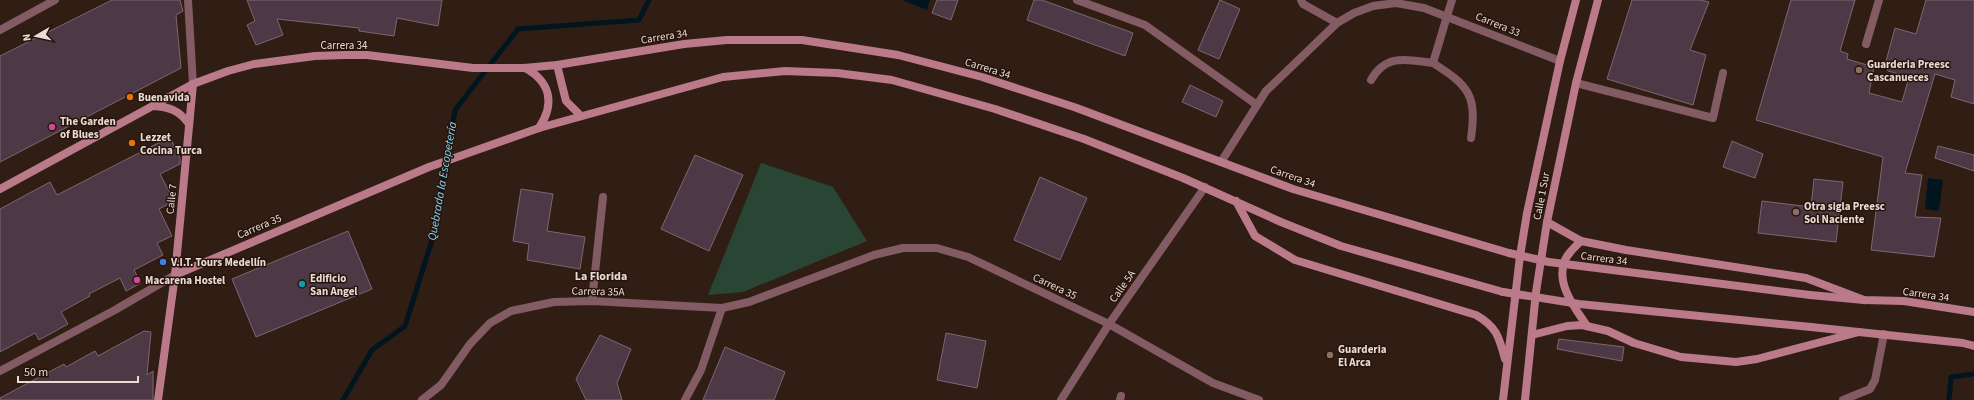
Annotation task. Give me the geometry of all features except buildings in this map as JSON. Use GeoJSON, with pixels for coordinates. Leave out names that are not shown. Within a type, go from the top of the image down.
{"type":"FeatureCollection","features":[{"type":"Feature","properties":{"kind":"street"},"geometry":{"type":"LineString","coordinates":[[0,30],[55,0]]}},
{"type":"Feature","properties":{"kind":"street","name":"Calle 7"},"geometry":{"type":"LineString","coordinates":[[158,400],[174,275],[193,84],[188,0]]}},
{"type":"Feature","properties":{"kind":"street"},"geometry":{"type":"LineString","coordinates":[[1077,0],[1144,25],[1257,105]]}},
{"type":"Feature","properties":{"kind":"street"},"geometry":{"type":"LineString","coordinates":[[1221,162],[1266,91],[1337,23],[1303,4],[1301,0]]}},
{"type":"Feature","properties":{"kind":"street"},"geometry":{"type":"LineString","coordinates":[[1433,63],[1452,0]]}},
{"type":"Feature","properties":{"kind":"street","name":"Calle 1 Sur"},"geometry":{"type":"LineString","coordinates":[[1503,400],[1506,365],[1525,228],[1560,61],[1576,0]]}},
{"type":"Feature","properties":{"kind":"street","name":"Calle 1 Sur"},"geometry":{"type":"LineString","coordinates":[[1525,400],[1547,222],[1576,83],[1598,0]]}},
{"type":"Feature","properties":{"kind":"street"},"geometry":{"type":"LineString","coordinates":[[1866,44],[1879,0]]}},
{"type":"Feature","properties":{"kind":"street","name":"Carrera 33"},"geometry":{"type":"LineString","coordinates":[[1337,23],[1354,13],[1373,6],[1396,3],[1424,8],[1448,16],[1560,61]]}},
{"type":"Feature","properties":{"kind":"street","name":"Carrera 34"},"geometry":{"type":"LineString","coordinates":[[0,189],[193,84],[228,71],[254,64],[315,56],[367,55],[473,68],[524,68],[557,65],[684,44],[727,40],[802,40],[898,55],[982,77],[1074,107],[1293,189],[1509,253],[1549,262],[1810,295],[1864,300],[1904,301],[1974,312]]}},
{"type":"Feature","properties":{"kind":"street"},"geometry":{"type":"LineString","coordinates":[[1371,80],[1376,70],[1385,63],[1398,60],[1433,63],[1453,76],[1465,87],[1473,102],[1474,118],[1471,138]]}},
{"type":"Feature","properties":{"kind":"street"},"geometry":{"type":"LineString","coordinates":[[557,65],[566,101],[581,116]]}},
{"type":"Feature","properties":{"kind":"street"},"geometry":{"type":"LineString","coordinates":[[524,68],[535,74],[543,83],[548,94],[547,112],[539,128]]}},
{"type":"Feature","properties":{"kind":"street"},"geometry":{"type":"LineString","coordinates":[[539,128],[723,77],[785,71],[837,73],[892,80],[995,109],[1084,139],[1205,187],[1281,222],[1341,246],[1503,292],[1579,304],[1884,334],[1963,343],[1974,346]]}},
{"type":"Feature","properties":{"kind":"street"},"geometry":{"type":"LineString","coordinates":[[1576,83],[1713,118],[1723,73]]}},
{"type":"Feature","properties":{"kind":"street"},"geometry":{"type":"LineString","coordinates":[[152,106],[172,108],[183,114],[189,124]]}},
{"type":"Feature","properties":{"kind":"street","name":"Carrera 35"},"geometry":{"type":"LineString","coordinates":[[0,371],[115,310],[174,275],[429,167],[539,128]]}},
{"type":"Feature","properties":{"kind":"street","name":"Calle 5A"},"geometry":{"type":"LineString","coordinates":[[1061,400],[1109,324],[1205,187]]}},
{"type":"Feature","properties":{"kind":"street"},"geometry":{"type":"LineString","coordinates":[[592,301],[603,197]]}},
{"type":"Feature","properties":{"kind":"street"},"geometry":{"type":"LineString","coordinates":[[1236,201],[1255,236],[1295,260],[1476,315],[1488,322],[1497,332],[1506,365]]}},
{"type":"Feature","properties":{"kind":"street"},"geometry":{"type":"LineString","coordinates":[[1547,222],[1580,241],[1626,250],[1806,278],[1864,300]]}},
{"type":"Feature","properties":{"kind":"street"},"geometry":{"type":"LineString","coordinates":[[1580,241],[1565,260],[1561,273],[1569,297],[1587,326]]}},
{"type":"Feature","properties":{"kind":"street","name":"Carrera 35"},"geometry":{"type":"LineString","coordinates":[[831,272],[874,255],[903,248],[937,248],[968,257],[1109,324],[1213,383],[1259,400]]}},
{"type":"Feature","properties":{"kind":"street","name":"Carrera 35A"},"geometry":{"type":"LineString","coordinates":[[422,400],[441,385],[470,344],[490,323],[511,312],[554,302],[592,301],[722,308],[749,302],[831,272]]}},
{"type":"Feature","properties":{"kind":"street"},"geometry":{"type":"LineString","coordinates":[[685,400],[701,370],[722,308]]}},
{"type":"Feature","properties":{"kind":"street"},"geometry":{"type":"LineString","coordinates":[[1532,335],[1567,326],[1587,326],[1608,331],[1634,343],[1681,357],[1736,362],[1757,359],[1859,332]]}},
{"type":"Feature","properties":{"kind":"street"},"geometry":{"type":"LineString","coordinates":[[1843,400],[1870,389],[1875,380],[1884,334]]}},
{"type":"Feature","properties":{"kind":"green space"},"geometry":{"type":"Polygon","coordinates":[[[761,163],[833,187],[867,241],[743,292],[708,295],[761,163]]]}},
{"type":"Feature","properties":{"kind":"water"},"geometry":{"type":"Polygon","coordinates":[[[902,0],[930,0],[927,10],[902,0]]]}},
{"type":"Feature","properties":{"kind":"water"},"geometry":{"type":"Polygon","coordinates":[[[1928,178],[1943,180],[1939,211],[1925,209],[1928,178]]]}},
{"type":"Feature","properties":{"kind":"waterway","name":"Quebrada la Escopetería"},"geometry":{"type":"LineString","coordinates":[[343,400],[372,350],[405,326],[433,237],[455,110],[518,29],[639,20],[649,0]]}},
{"type":"Feature","properties":{"kind":"waterway"},"geometry":{"type":"LineString","coordinates":[[1949,400],[1951,377],[1974,374]]}},
{"type":"Feature","properties":{"kind":"place","name":"Guarderia Preesc Cascanueces"},"geometry":{"type":"Point","coordinates":[1859,70]}},
{"type":"Feature","properties":{"kind":"place","name":"Buenavida"},"geometry":{"type":"Point","coordinates":[130,97]}},
{"type":"Feature","properties":{"kind":"place","name":"The Garden of Blues"},"geometry":{"type":"Point","coordinates":[52,127]}},
{"type":"Feature","properties":{"kind":"place","name":"Lezzet Cocina Turca"},"geometry":{"type":"Point","coordinates":[132,143]}},
{"type":"Feature","properties":{"kind":"place","name":"Otra sigla Preesc Sol Naciente"},"geometry":{"type":"Point","coordinates":[1796,212]}},
{"type":"Feature","properties":{"kind":"place","name":"V.I.T. Tours Medellín"},"geometry":{"type":"Point","coordinates":[163,262]}},
{"type":"Feature","properties":{"kind":"place","name":"Macarena Hostel"},"geometry":{"type":"Point","coordinates":[137,280]}},
{"type":"Feature","properties":{"kind":"place","name":"Edificio San Angel"},"geometry":{"type":"Point","coordinates":[302,284]}},
{"type":"Feature","properties":{"kind":"place","name":"Guarderia El Arca"},"geometry":{"type":"Point","coordinates":[1330,355]}},
{"type":"Feature","properties":{"kind":"district","name":"La Florida"},"geometry":{"type":"Point","coordinates":[601,276]}}]}
